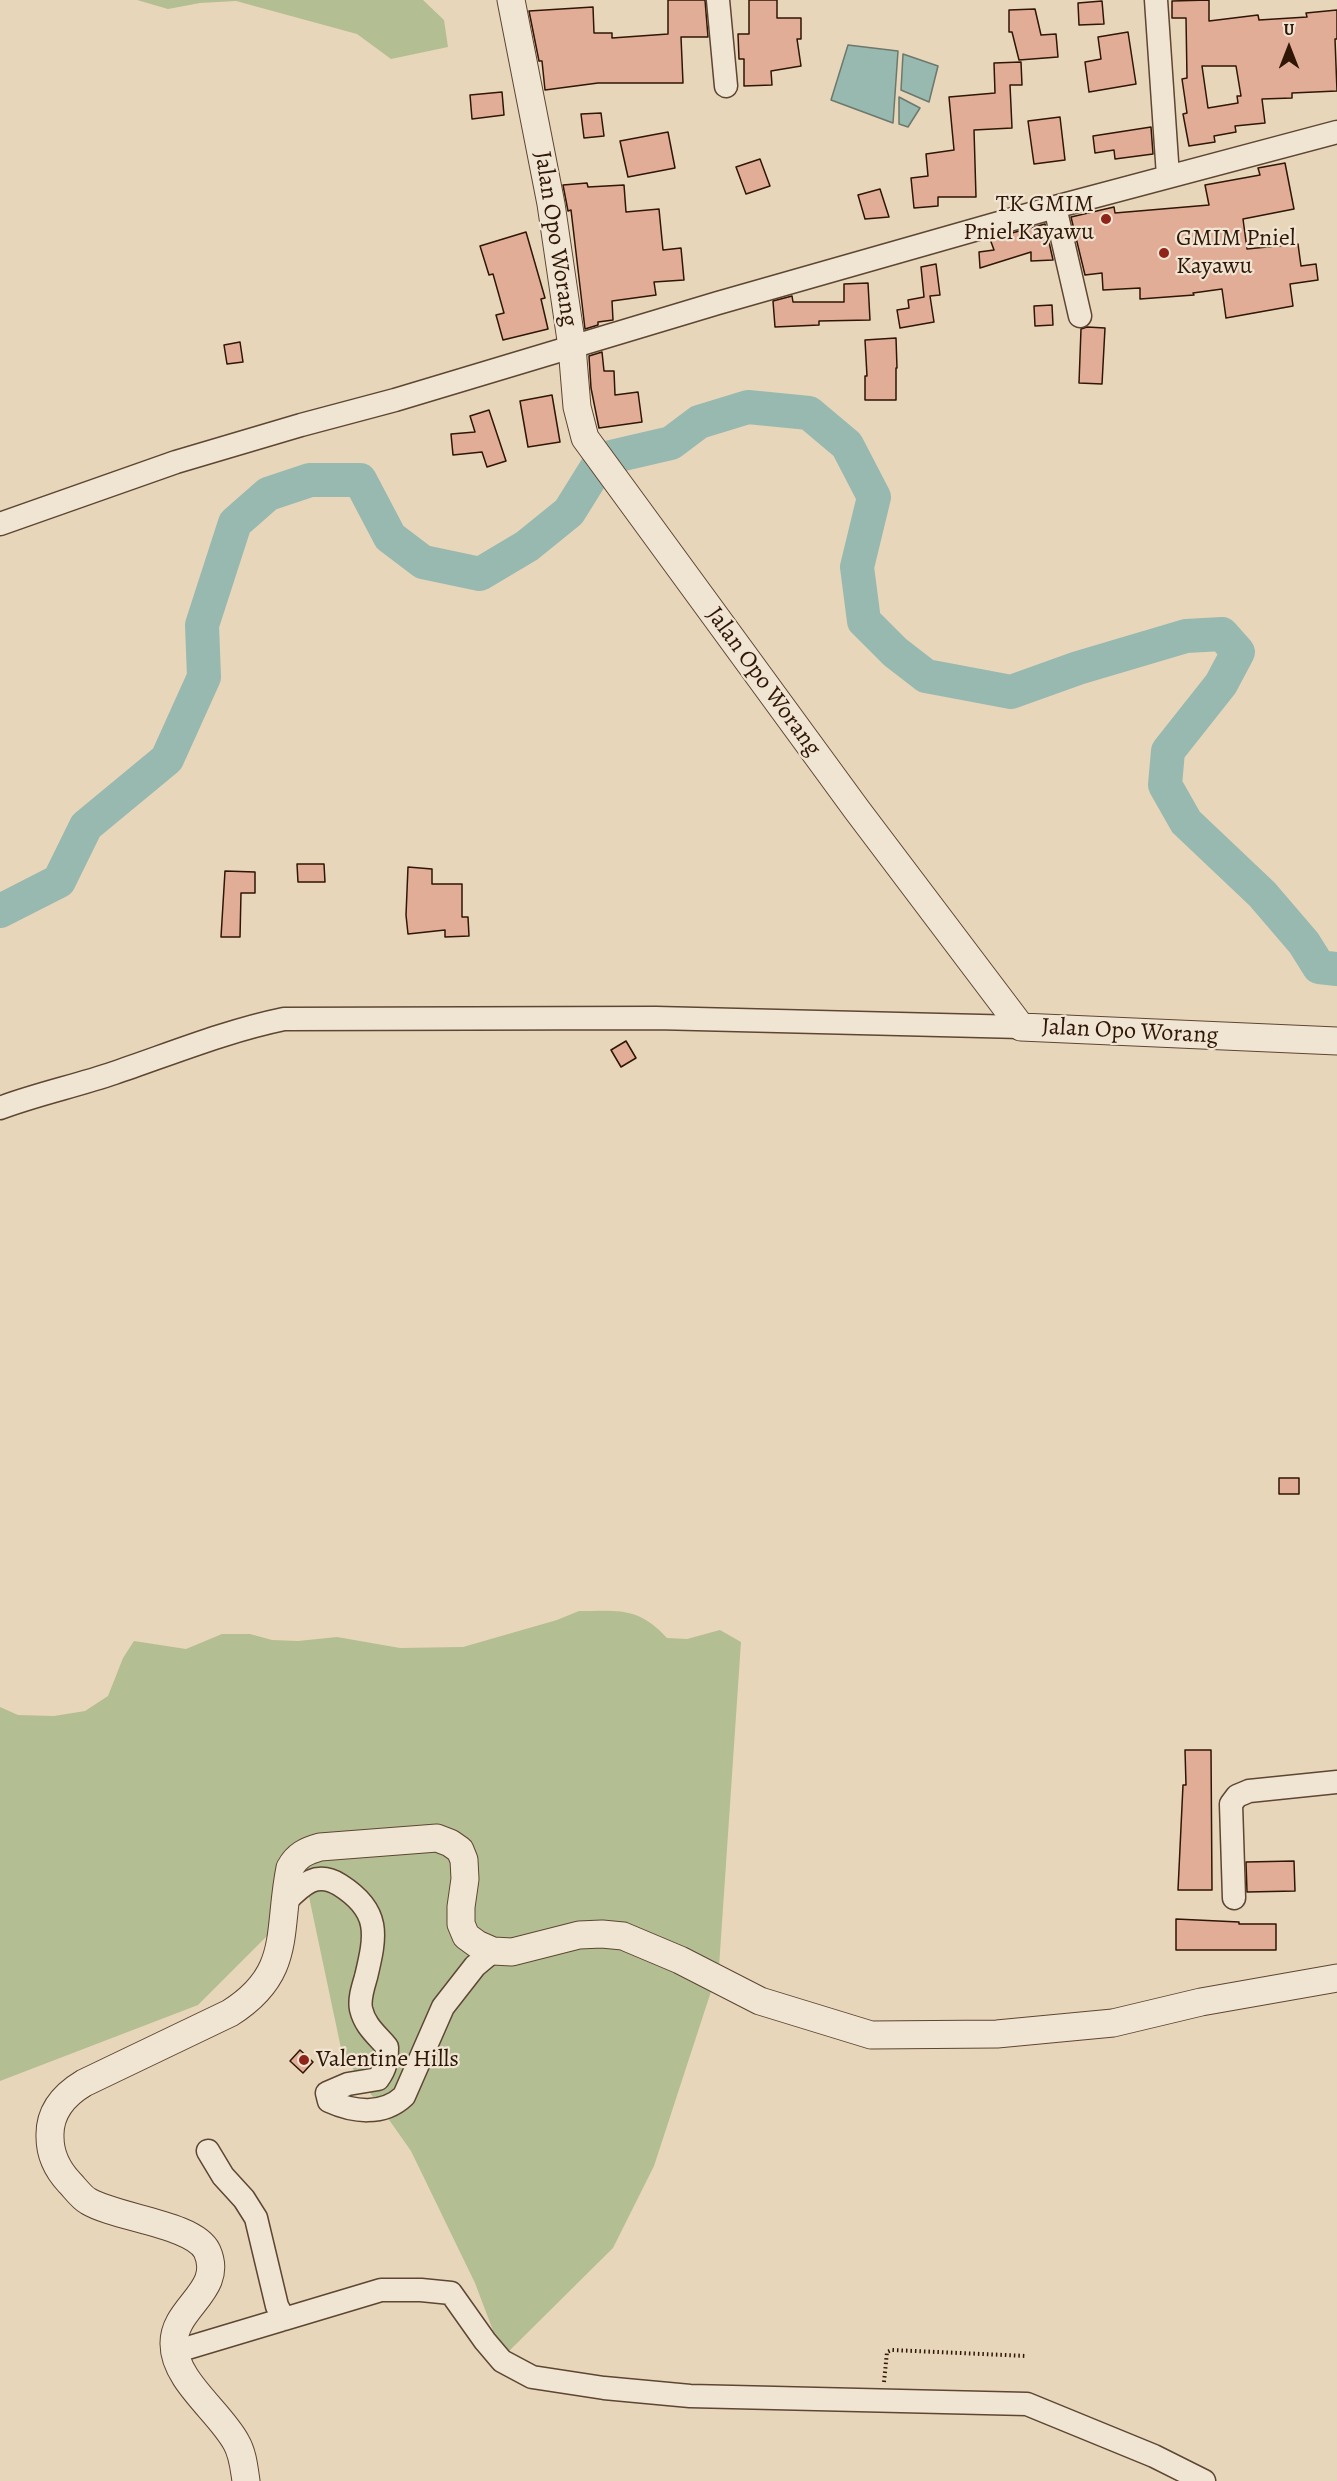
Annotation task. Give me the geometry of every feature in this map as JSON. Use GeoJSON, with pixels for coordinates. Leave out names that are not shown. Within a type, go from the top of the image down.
{"type":"FeatureCollection","features":[{"type":"Feature","properties":{"kind":"street","name":"Jalan Opo Worang"},"geometry":{"type":"LineString","coordinates":[[511,0],[552,204],[572,347],[577,407],[585,438],[857,810],[1021,1027],[1337,1041]]}},
{"type":"Feature","properties":{"kind":"street"},"geometry":{"type":"LineString","coordinates":[[718,0],[726,86]]}},
{"type":"Feature","properties":{"kind":"street"},"geometry":{"type":"LineString","coordinates":[[1156,0],[1168,177]]}},
{"type":"Feature","properties":{"kind":"street"},"geometry":{"type":"LineString","coordinates":[[0,524],[176,462],[1055,207],[1337,132]]}},
{"type":"Feature","properties":{"kind":"street"},"geometry":{"type":"LineString","coordinates":[[1055,207],[1074,281],[1080,316]]}},
{"type":"Feature","properties":{"kind":"street"},"geometry":{"type":"LineString","coordinates":[[0,1108],[33,1096],[111,1074],[255,1025],[284,1019],[656,1018],[1021,1027]]}},
{"type":"Feature","properties":{"kind":"street"},"geometry":{"type":"LineString","coordinates":[[1234,1898],[1231,1804],[1237,1796],[1249,1791],[1337,1782]]}},
{"type":"Feature","properties":{"kind":"street"},"geometry":{"type":"LineString","coordinates":[[246,2481],[243,2460],[237,2443],[183,2374],[175,2360],[175,2329],[181,2317],[201,2296],[208,2280],[210,2264],[207,2251],[197,2238],[155,2222],[118,2214],[86,2200],[58,2169],[51,2151],[49,2135],[59,2104],[68,2092],[231,2013],[248,2002],[262,1988],[274,1968],[290,1868],[295,1858],[307,1851],[320,1847],[437,1838],[460,1850],[464,1860],[465,1879],[461,1924],[466,1936],[477,1944],[493,1951],[512,1952],[579,1935],[622,1936],[680,1960],[760,2001],[871,2036],[997,2034],[1113,2023],[1201,2002],[1337,1978]]}},
{"type":"Feature","properties":{"kind":"street"},"geometry":{"type":"LineString","coordinates":[[285,1902],[302,1885],[311,1879],[320,1878],[339,1884],[356,1897],[370,1913],[374,1928],[360,2006],[365,2023],[387,2047],[386,2064],[378,2079],[348,2084],[327,2093],[329,2101],[345,2109],[375,2110],[397,2104],[404,2096],[443,2007],[475,1966],[493,1951]]}},
{"type":"Feature","properties":{"kind":"street"},"geometry":{"type":"LineString","coordinates":[[208,2151],[223,2176],[244,2199],[256,2218],[277,2306],[284,2319]]}},
{"type":"Feature","properties":{"kind":"street"},"geometry":{"type":"LineString","coordinates":[[174,2352],[381,2290],[451,2293],[502,2361],[532,2377],[604,2388],[690,2396],[1027,2404],[1154,2456],[1204,2481]]}},
{"type":"Feature","properties":{"kind":"path"},"geometry":{"type":"LineString","coordinates":[[883,2401],[885,2358],[887,2352],[892,2350],[1027,2356]]}},
{"type":"Feature","properties":{"kind":"green space"},"geometry":{"type":"Polygon","coordinates":[[[137,0],[423,0],[444,20],[448,47],[391,59],[357,34],[236,1],[200,3],[168,9],[137,0]]]}},
{"type":"Feature","properties":{"kind":"green space"},"geometry":{"type":"Polygon","coordinates":[[[579,1611],[616,1611],[637,1615],[667,1638],[687,1639],[720,1630],[741,1642],[719,1967],[654,2166],[613,2248],[503,2357],[475,2283],[411,2151],[342,2053],[297,1840],[278,1925],[198,2005],[0,2081],[0,1707],[18,1715],[54,1716],[85,1711],[108,1696],[123,1658],[134,1641],[186,1649],[222,1634],[250,1634],[272,1640],[298,1641],[337,1637],[400,1648],[463,1647],[557,1620],[579,1611]]]}},
{"type":"Feature","properties":{"kind":"water"},"geometry":{"type":"Polygon","coordinates":[[[848,45],[898,51],[893,123],[831,100],[848,45]]]}},
{"type":"Feature","properties":{"kind":"water"},"geometry":{"type":"Polygon","coordinates":[[[903,54],[938,66],[929,102],[901,90],[903,54]]]}},
{"type":"Feature","properties":{"kind":"water"},"geometry":{"type":"Polygon","coordinates":[[[899,97],[920,108],[908,127],[899,124],[899,97]]]}},
{"type":"Feature","properties":{"kind":"building"},"geometry":{"type":"Polygon","coordinates":[[[668,0],[705,0],[708,37],[681,37],[683,83],[598,83],[545,90],[542,61],[539,61],[529,11],[593,7],[594,33],[612,33],[612,38],[668,34],[668,0]]]}},
{"type":"Feature","properties":{"kind":"building"},"geometry":{"type":"Polygon","coordinates":[[[749,0],[777,0],[777,18],[801,18],[801,39],[797,39],[801,66],[771,71],[772,85],[744,86],[744,59],[739,59],[738,34],[749,34],[749,0]]]}},
{"type":"Feature","properties":{"kind":"building"},"geometry":{"type":"Polygon","coordinates":[[[1209,0],[1209,21],[1258,15],[1259,20],[1307,17],[1306,13],[1337,10],[1337,39],[1335,39],[1337,91],[1292,93],[1292,98],[1262,99],[1265,123],[1235,126],[1236,132],[1214,136],[1215,142],[1189,146],[1183,114],[1187,113],[1182,79],[1187,78],[1186,18],[1172,18],[1172,1],[1209,0]],[[1202,66],[1208,108],[1238,103],[1237,96],[1241,96],[1236,66],[1202,66]]]}},
{"type":"Feature","properties":{"kind":"building"},"geometry":{"type":"Polygon","coordinates":[[[1102,1],[1104,24],[1079,25],[1078,3],[1102,1]]]}},
{"type":"Feature","properties":{"kind":"building"},"geometry":{"type":"Polygon","coordinates":[[[1035,9],[1041,35],[1056,34],[1058,57],[1019,60],[1012,32],[1009,32],[1009,10],[1035,9]]]}},
{"type":"Feature","properties":{"kind":"building"},"geometry":{"type":"Polygon","coordinates":[[[1128,32],[1136,84],[1089,92],[1085,62],[1101,59],[1098,37],[1128,32]]]}},
{"type":"Feature","properties":{"kind":"building"},"geometry":{"type":"Polygon","coordinates":[[[1021,62],[1022,85],[1010,85],[1012,128],[974,130],[976,197],[938,197],[938,206],[914,208],[911,178],[928,176],[926,154],[954,150],[949,97],[995,93],[994,63],[1021,62]]]}},
{"type":"Feature","properties":{"kind":"building"},"geometry":{"type":"Polygon","coordinates":[[[502,92],[504,115],[472,119],[470,95],[502,92]]]}},
{"type":"Feature","properties":{"kind":"building"},"geometry":{"type":"Polygon","coordinates":[[[601,113],[604,136],[584,138],[581,114],[601,113]]]}},
{"type":"Feature","properties":{"kind":"building"},"geometry":{"type":"Polygon","coordinates":[[[1060,117],[1065,160],[1034,164],[1028,121],[1060,117]]]}},
{"type":"Feature","properties":{"kind":"building"},"geometry":{"type":"Polygon","coordinates":[[[1151,127],[1153,154],[1115,159],[1114,150],[1095,153],[1093,136],[1151,127]]]}},
{"type":"Feature","properties":{"kind":"building"},"geometry":{"type":"Polygon","coordinates":[[[668,132],[675,168],[628,177],[620,141],[668,132]]]}},
{"type":"Feature","properties":{"kind":"building"},"geometry":{"type":"Polygon","coordinates":[[[760,159],[770,186],[746,194],[736,167],[760,159]]]}},
{"type":"Feature","properties":{"kind":"building"},"geometry":{"type":"Polygon","coordinates":[[[1285,163],[1294,209],[1243,219],[1247,249],[1298,244],[1301,266],[1316,264],[1318,280],[1290,284],[1293,306],[1226,318],[1222,289],[1193,293],[1194,295],[1140,299],[1140,288],[1103,290],[1102,273],[1085,275],[1071,217],[1114,207],[1115,213],[1209,205],[1205,185],[1260,175],[1258,168],[1285,163]]]}},
{"type":"Feature","properties":{"kind":"building"},"geometry":{"type":"Polygon","coordinates":[[[587,183],[588,187],[624,185],[626,212],[659,209],[663,250],[681,248],[684,280],[654,282],[656,295],[612,301],[613,320],[598,322],[598,325],[585,329],[571,210],[568,211],[563,185],[587,183]]]}},
{"type":"Feature","properties":{"kind":"building"},"geometry":{"type":"Polygon","coordinates":[[[880,189],[889,217],[865,219],[858,195],[880,189]]]}},
{"type":"Feature","properties":{"kind":"building"},"geometry":{"type":"Polygon","coordinates":[[[1045,224],[1053,260],[1031,261],[1031,252],[980,268],[979,252],[994,250],[990,239],[1045,224]]]}},
{"type":"Feature","properties":{"kind":"building"},"geometry":{"type":"Polygon","coordinates":[[[526,232],[545,298],[541,299],[548,329],[503,340],[496,315],[504,313],[493,274],[489,275],[480,246],[526,232]]]}},
{"type":"Feature","properties":{"kind":"building"},"geometry":{"type":"Polygon","coordinates":[[[936,264],[940,295],[930,296],[934,322],[900,328],[897,310],[909,308],[908,300],[924,297],[921,267],[936,264]]]}},
{"type":"Feature","properties":{"kind":"building"},"geometry":{"type":"Polygon","coordinates":[[[868,283],[870,320],[819,321],[819,325],[775,327],[773,301],[792,296],[793,302],[844,302],[844,284],[868,283]]]}},
{"type":"Feature","properties":{"kind":"building"},"geometry":{"type":"Polygon","coordinates":[[[1052,305],[1053,325],[1035,326],[1034,306],[1052,305]]]}},
{"type":"Feature","properties":{"kind":"building"},"geometry":{"type":"Polygon","coordinates":[[[1105,328],[1102,384],[1079,383],[1081,329],[1105,328]]]}},
{"type":"Feature","properties":{"kind":"building"},"geometry":{"type":"Polygon","coordinates":[[[896,338],[896,400],[865,400],[865,376],[867,376],[865,340],[896,338]]]}},
{"type":"Feature","properties":{"kind":"building"},"geometry":{"type":"Polygon","coordinates":[[[240,342],[243,362],[227,364],[224,345],[240,342]]]}},
{"type":"Feature","properties":{"kind":"building"},"geometry":{"type":"Polygon","coordinates":[[[602,352],[604,371],[614,371],[615,395],[638,392],[642,422],[599,428],[591,388],[589,356],[602,352]]]}},
{"type":"Feature","properties":{"kind":"building"},"geometry":{"type":"Polygon","coordinates":[[[552,395],[560,442],[528,447],[520,401],[552,395]]]}},
{"type":"Feature","properties":{"kind":"building"},"geometry":{"type":"Polygon","coordinates":[[[489,410],[506,461],[487,467],[482,452],[453,455],[451,434],[475,432],[470,416],[489,410]]]}},
{"type":"Feature","properties":{"kind":"building"},"geometry":{"type":"Polygon","coordinates":[[[297,864],[324,864],[325,882],[298,882],[297,864]]]}},
{"type":"Feature","properties":{"kind":"building"},"geometry":{"type":"Polygon","coordinates":[[[408,867],[432,869],[432,884],[462,884],[462,917],[468,917],[469,936],[445,937],[445,930],[408,934],[406,915],[408,867]]]}},
{"type":"Feature","properties":{"kind":"building"},"geometry":{"type":"Polygon","coordinates":[[[225,871],[255,872],[255,893],[241,893],[240,937],[221,937],[225,871]]]}},
{"type":"Feature","properties":{"kind":"building"},"geometry":{"type":"Polygon","coordinates":[[[626,1041],[636,1058],[621,1067],[611,1050],[626,1041]]]}},
{"type":"Feature","properties":{"kind":"building"},"geometry":{"type":"Polygon","coordinates":[[[1279,1478],[1299,1478],[1299,1494],[1279,1494],[1279,1478]]]}},
{"type":"Feature","properties":{"kind":"building"},"geometry":{"type":"Polygon","coordinates":[[[1185,1750],[1211,1750],[1212,1890],[1178,1890],[1183,1785],[1186,1785],[1185,1750]]]}},
{"type":"Feature","properties":{"kind":"building"},"geometry":{"type":"Polygon","coordinates":[[[1294,1861],[1295,1891],[1247,1892],[1246,1862],[1294,1861]]]}},
{"type":"Feature","properties":{"kind":"building"},"geometry":{"type":"Polygon","coordinates":[[[1176,1919],[1239,1922],[1239,1924],[1276,1924],[1276,1950],[1176,1950],[1176,1919]]]}},
{"type":"Feature","properties":{"kind":"building"},"geometry":{"type":"Polygon","coordinates":[[[300,2050],[313,2062],[303,2073],[290,2061],[300,2050]]]}},
{"type":"Feature","properties":{"kind":"waterway"},"geometry":{"type":"LineString","coordinates":[[0,911],[59,881],[86,826],[167,759],[204,677],[202,625],[235,523],[268,494],[310,480],[360,480],[390,537],[423,562],[480,574],[527,546],[569,512],[602,459],[671,443],[699,422],[748,407],[809,413],[847,445],[874,497],[857,567],[864,621],[895,652],[926,676],[1011,692],[1078,668],[1186,636],[1222,634],[1238,652],[1221,684],[1168,751],[1165,785],[1186,822],[1262,894],[1304,943],[1319,967],[1337,969]]}},
{"type":"Feature","properties":{"kind":"place","name":"TK GMIM Pniel Kayawu"},"geometry":{"type":"Point","coordinates":[1106,219]}},
{"type":"Feature","properties":{"kind":"place","name":"GMIM Pniel Kayawu"},"geometry":{"type":"Point","coordinates":[1164,253]}},
{"type":"Feature","properties":{"kind":"place","name":"Valentine Hills"},"geometry":{"type":"Point","coordinates":[304,2060]}}]}
